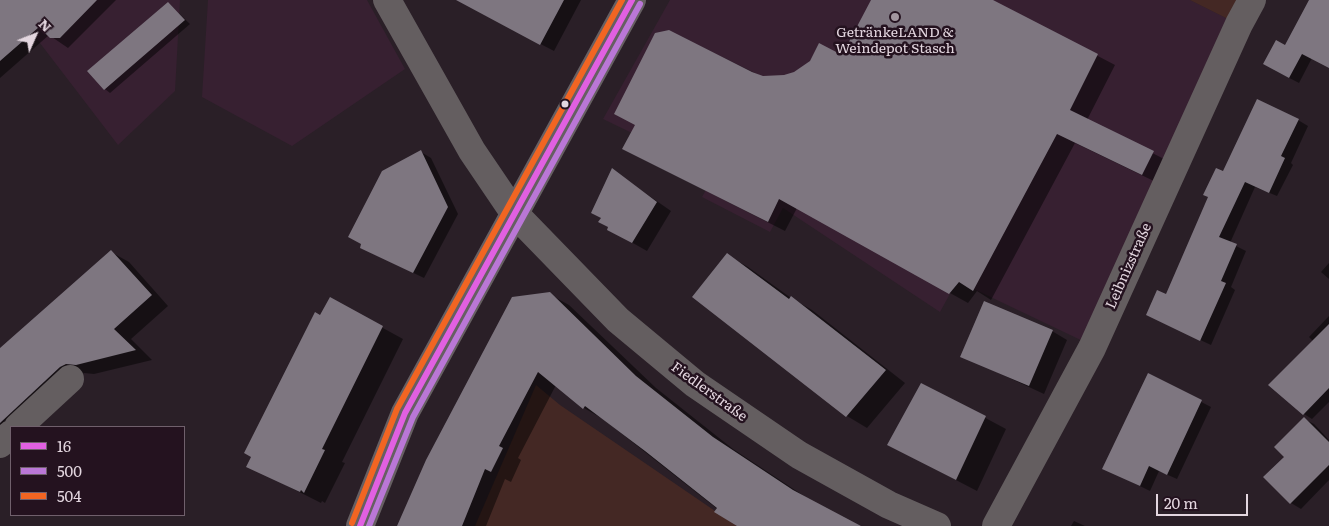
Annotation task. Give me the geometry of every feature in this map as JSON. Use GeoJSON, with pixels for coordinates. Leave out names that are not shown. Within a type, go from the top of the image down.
{"type":"FeatureCollection","features":[{"type":"Feature","properties":{"kind":"main road"},"geometry":{"type":"LineString","coordinates":[[360,526],[405,413],[632,0]]}},
{"type":"Feature","properties":{"kind":"street","name":"Fiedlerstraße"},"geometry":{"type":"LineString","coordinates":[[387,0],[472,151],[514,213],[618,320],[695,384],[799,455],[889,505],[937,526]]}},
{"type":"Feature","properties":{"kind":"street","name":"Leibnizstraße"},"geometry":{"type":"LineString","coordinates":[[996,526],[1092,348],[1239,24],[1252,0]]}},
{"type":"Feature","properties":{"kind":"street"},"geometry":{"type":"LineString","coordinates":[[19,426],[70,379]]}},
{"type":"Feature","properties":{"kind":"street"},"geometry":{"type":"LineString","coordinates":[[0,444],[10,435]]}},
{"type":"Feature","properties":{"kind":"shaded area"},"geometry":{"type":"Polygon","coordinates":[[[7,0],[180,0],[175,91],[118,145],[7,0]]]}},
{"type":"Feature","properties":{"kind":"shaded area"},"geometry":{"type":"Polygon","coordinates":[[[208,0],[367,0],[405,69],[292,146],[202,97],[208,0]]]}},
{"type":"Feature","properties":{"kind":"shaded area"},"geometry":{"type":"Polygon","coordinates":[[[670,0],[1190,0],[1230,20],[1087,343],[957,281],[940,312],[783,208],[770,232],[702,197],[715,173],[603,119],[670,0]]]}},
{"type":"Feature","properties":{"kind":"shaded area"},"geometry":{"type":"Polygon","coordinates":[[[1190,0],[1240,0],[1230,20],[1190,0]]]}},
{"type":"Feature","properties":{"kind":"shaded area"},"geometry":{"type":"Polygon","coordinates":[[[536,385],[560,405],[737,526],[475,526],[536,385]]]}},
{"type":"Feature","properties":{"kind":"building"},"geometry":{"type":"Polygon","coordinates":[[[0,0],[97,0],[60,38],[50,38],[39,27],[0,61],[0,0]]]}},
{"type":"Feature","properties":{"kind":"building"},"geometry":{"type":"Polygon","coordinates":[[[456,0],[564,0],[540,45],[456,0]]]}},
{"type":"Feature","properties":{"kind":"building"},"geometry":{"type":"Polygon","coordinates":[[[871,0],[993,0],[1098,54],[1070,110],[1154,151],[1142,175],[1057,134],[973,291],[959,282],[949,294],[779,199],[768,222],[622,149],[635,125],[614,114],[655,33],[669,30],[763,76],[784,75],[794,72],[810,61],[819,43],[842,55],[871,0]]]}},
{"type":"Feature","properties":{"kind":"building"},"geometry":{"type":"Polygon","coordinates":[[[1309,0],[1329,0],[1329,68],[1302,54],[1289,78],[1263,64],[1276,40],[1285,45],[1309,0]]]}},
{"type":"Feature","properties":{"kind":"building"},"geometry":{"type":"Polygon","coordinates":[[[168,2],[185,20],[104,90],[87,71],[168,2]]]}},
{"type":"Feature","properties":{"kind":"building"},"geometry":{"type":"Polygon","coordinates":[[[1257,99],[1299,119],[1281,156],[1285,158],[1269,193],[1245,182],[1219,237],[1237,244],[1221,281],[1226,283],[1200,341],[1146,315],[1157,290],[1166,294],[1208,197],[1203,195],[1216,168],[1223,171],[1257,99]]]}},
{"type":"Feature","properties":{"kind":"building"},"geometry":{"type":"Polygon","coordinates":[[[421,150],[448,207],[413,273],[360,248],[361,244],[348,237],[382,171],[421,150]]]}},
{"type":"Feature","properties":{"kind":"building"},"geometry":{"type":"Polygon","coordinates":[[[612,168],[657,202],[632,243],[607,230],[608,227],[598,222],[601,218],[591,213],[612,168]]]}},
{"type":"Feature","properties":{"kind":"building"},"geometry":{"type":"Polygon","coordinates":[[[111,250],[152,295],[114,329],[136,350],[76,365],[66,364],[60,367],[0,423],[0,348],[111,250]]]}},
{"type":"Feature","properties":{"kind":"building"},"geometry":{"type":"Polygon","coordinates":[[[727,253],[789,299],[791,296],[886,370],[846,417],[692,297],[727,253]]]}},
{"type":"Feature","properties":{"kind":"building"},"geometry":{"type":"Polygon","coordinates":[[[550,292],[636,376],[713,437],[793,490],[861,526],[737,526],[714,512],[717,508],[645,451],[585,406],[583,409],[538,372],[499,446],[503,448],[491,472],[485,469],[462,526],[397,526],[426,460],[512,297],[550,292]]]}},
{"type":"Feature","properties":{"kind":"building"},"geometry":{"type":"Polygon","coordinates":[[[330,297],[383,326],[322,449],[325,450],[304,493],[301,490],[300,492],[246,467],[251,457],[244,453],[315,312],[320,315],[330,297]]]}},
{"type":"Feature","properties":{"kind":"building"},"geometry":{"type":"Polygon","coordinates":[[[984,301],[1053,330],[1029,386],[960,357],[984,301]]]}},
{"type":"Feature","properties":{"kind":"building"},"geometry":{"type":"Polygon","coordinates":[[[1329,324],[1329,388],[1303,415],[1268,385],[1329,324]]]}},
{"type":"Feature","properties":{"kind":"building"},"geometry":{"type":"Polygon","coordinates":[[[1148,373],[1202,400],[1167,475],[1149,466],[1140,486],[1102,469],[1148,373]]]}},
{"type":"Feature","properties":{"kind":"building"},"geometry":{"type":"Polygon","coordinates":[[[921,383],[986,416],[956,480],[887,445],[921,383]]]}},
{"type":"Feature","properties":{"kind":"building"},"geometry":{"type":"Polygon","coordinates":[[[1304,417],[1329,442],[1329,465],[1290,504],[1263,477],[1284,457],[1274,447],[1304,417]]]}},
{"type":"Feature","properties":{"kind":"transit line","name":"504"},"geometry":{"type":"LineString","coordinates":[[352,523],[397,409],[622,0]]}},
{"type":"Feature","properties":{"kind":"transit line","name":"16"},"geometry":{"type":"LineString","coordinates":[[360,526],[405,413],[632,0]]}},
{"type":"Feature","properties":{"kind":"transit line","name":"500"},"geometry":{"type":"LineString","coordinates":[[369,526],[413,417],[640,4]]}},
{"type":"Feature","properties":{"kind":"place","name":"GetränkeLAND & Weindepot Stasch"},"geometry":{"type":"Point","coordinates":[895,17]}}]}
